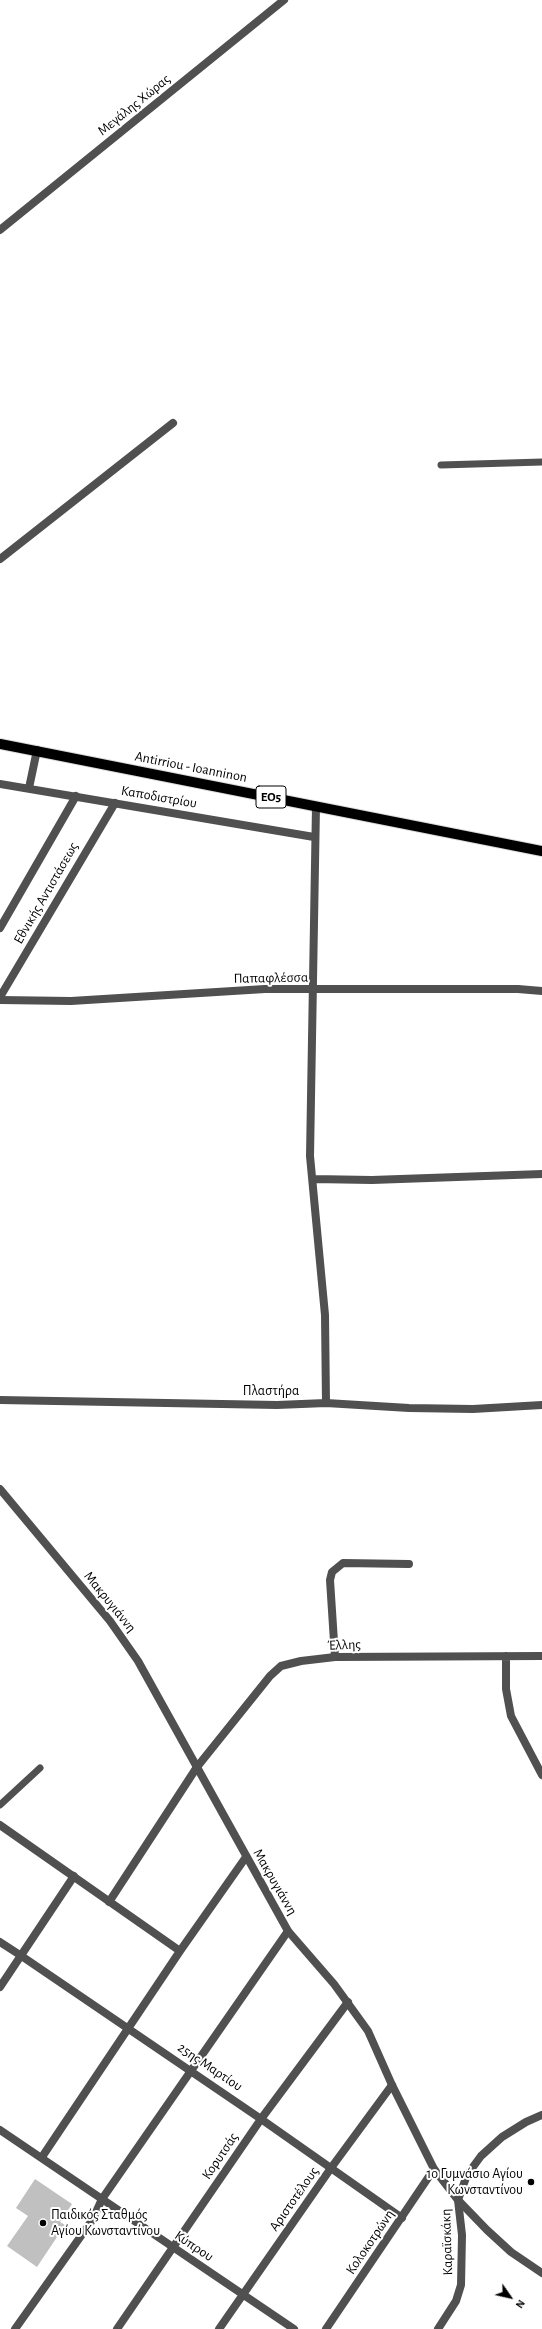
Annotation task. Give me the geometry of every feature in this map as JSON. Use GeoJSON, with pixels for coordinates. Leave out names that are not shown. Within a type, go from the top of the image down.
{"type":"FeatureCollection","features":[{"type":"Feature","properties":{"kind":"main road","name":"Antirriou - Ioanninon"},"geometry":{"type":"LineString","coordinates":[[0,744],[37,750],[542,851]]}},
{"type":"Feature","properties":{"kind":"street","name":"Μεγάλης Χώρας"},"geometry":{"type":"LineString","coordinates":[[0,230],[284,0]]}},
{"type":"Feature","properties":{"kind":"street"},"geometry":{"type":"LineString","coordinates":[[0,559],[172,423]]}},
{"type":"Feature","properties":{"kind":"street"},"geometry":{"type":"LineString","coordinates":[[29,788],[37,750]]}},
{"type":"Feature","properties":{"kind":"street","name":"Καποδιστρίου"},"geometry":{"type":"LineString","coordinates":[[0,784],[115,802],[314,838]]}},
{"type":"Feature","properties":{"kind":"street","name":"Εθνικής Αντιστάσεως"},"geometry":{"type":"LineString","coordinates":[[0,928],[76,796]]}},
{"type":"Feature","properties":{"kind":"street","name":"Εθνικής Αντιστάσεως"},"geometry":{"type":"LineString","coordinates":[[0,999],[115,802]]}},
{"type":"Feature","properties":{"kind":"street"},"geometry":{"type":"LineString","coordinates":[[316,806],[314,838],[310,1156],[325,1315],[326,1403]]}},
{"type":"Feature","properties":{"kind":"street","name":"Παπαφλέσσα"},"geometry":{"type":"LineString","coordinates":[[0,999],[7,1002],[71,1001],[265,990],[518,989],[542,991]]}},
{"type":"Feature","properties":{"kind":"street"},"geometry":{"type":"LineString","coordinates":[[313,1179],[372,1180],[542,1174]]}},
{"type":"Feature","properties":{"kind":"street","name":"Πλαστήρα"},"geometry":{"type":"LineString","coordinates":[[0,1400],[277,1405],[326,1403],[409,1408],[466,1409],[542,1405]]}},
{"type":"Feature","properties":{"kind":"street","name":"Μακρυγιάννη"},"geometry":{"type":"LineString","coordinates":[[0,1489],[123,1638],[138,1661],[288,1931],[348,2002],[368,2031],[392,2085],[434,2169],[458,2200],[511,2252],[542,2273]]}},
{"type":"Feature","properties":{"kind":"street"},"geometry":{"type":"LineString","coordinates":[[335,1657],[330,1580],[332,1572],[343,1563],[409,1564]]}},
{"type":"Feature","properties":{"kind":"street"},"geometry":{"type":"LineString","coordinates":[[506,1656],[506,1689],[511,1716],[542,1775]]}},
{"type":"Feature","properties":{"kind":"street","name":"Έλλης"},"geometry":{"type":"LineString","coordinates":[[109,1902],[197,1767],[270,1676],[281,1666],[302,1661],[335,1657],[542,1656]]}},
{"type":"Feature","properties":{"kind":"street"},"geometry":{"type":"LineString","coordinates":[[0,1825],[180,1952]]}},
{"type":"Feature","properties":{"kind":"street"},"geometry":{"type":"LineString","coordinates":[[42,2157],[128,2028],[246,1857]]}},
{"type":"Feature","properties":{"kind":"street"},"geometry":{"type":"LineString","coordinates":[[0,1987],[74,1876]]}},
{"type":"Feature","properties":{"kind":"street"},"geometry":{"type":"LineString","coordinates":[[15,2329],[93,2219],[102,2199],[288,1931]]}},
{"type":"Feature","properties":{"kind":"street","name":"25ης Μαρτίου"},"geometry":{"type":"LineString","coordinates":[[0,1942],[191,2070],[402,2218]]}},
{"type":"Feature","properties":{"kind":"street","name":"Κορυτσάς"},"geometry":{"type":"LineString","coordinates":[[117,2329],[261,2119],[348,2002]]}},
{"type":"Feature","properties":{"kind":"street","name":"Αριστοτέλους"},"geometry":{"type":"LineString","coordinates":[[219,2329],[331,2168],[392,2085]]}},
{"type":"Feature","properties":{"kind":"street","name":"Καραϊσκάκη"},"geometry":{"type":"LineString","coordinates":[[438,2329],[456,2301],[461,2285],[462,2235],[458,2200],[467,2175],[489,2148],[514,2129],[542,2115]]}},
{"type":"Feature","properties":{"kind":"street","name":"Κύπρου"},"geometry":{"type":"LineString","coordinates":[[0,2130],[294,2329]]}},
{"type":"Feature","properties":{"kind":"street","name":"Κολοκοτρώνη"},"geometry":{"type":"LineString","coordinates":[[326,2329],[434,2169]]}},
{"type":"Feature","properties":{"kind":"lane"},"geometry":{"type":"LineString","coordinates":[[441,465],[542,462]]}},
{"type":"Feature","properties":{"kind":"lane"},"geometry":{"type":"LineString","coordinates":[[0,1805],[40,1768]]}},
{"type":"Feature","properties":{"kind":"building","name":"Παιδικός Σταθμός Αγίου Κωνσταντίνου"},"geometry":{"type":"Polygon","coordinates":[[[35,2179],[72,2204],[60,2222],[65,2225],[37,2267],[7,2246],[28,2216],[16,2208],[35,2179]]]}},
{"type":"Feature","properties":{"kind":"place","name":"1ο Γυμνάσιο Αγίου Κωνσταντίνου"},"geometry":{"type":"Point","coordinates":[531,2182]}},
{"type":"Feature","properties":{"kind":"place","name":"Παιδικός Σταθμός Αγίου Κωνσταντίνου"},"geometry":{"type":"Point","coordinates":[43,2223]}}]}
